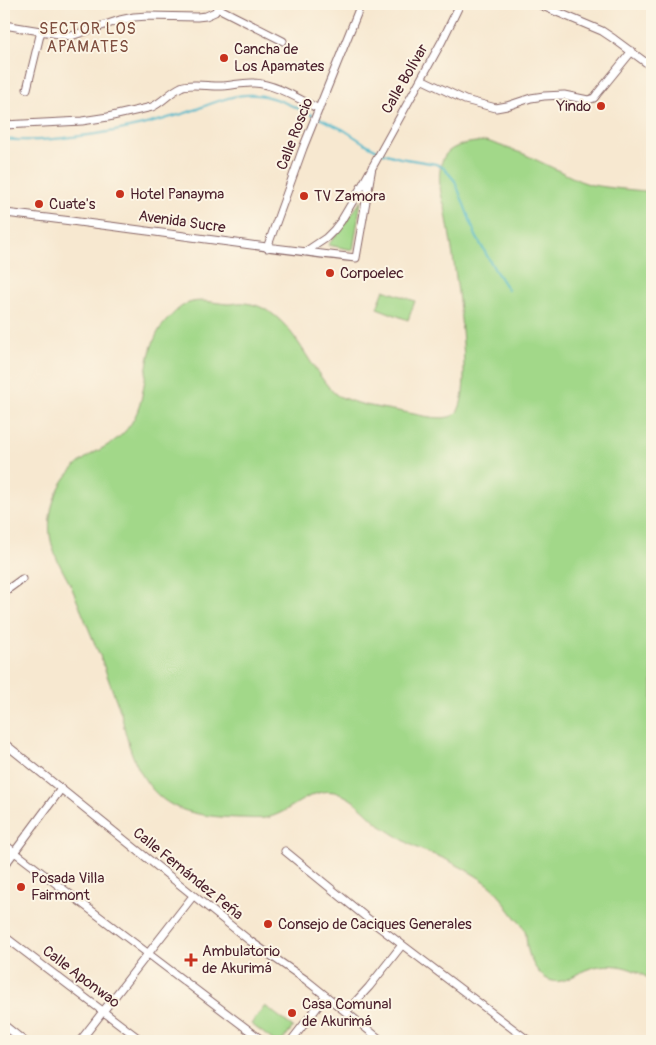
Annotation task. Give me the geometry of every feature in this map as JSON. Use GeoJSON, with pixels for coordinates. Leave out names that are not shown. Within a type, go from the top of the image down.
{"type":"FeatureCollection","features":[{"type":"Feature","properties":{"kind":"street","name":"Calle Roscio"},"geometry":{"type":"LineString","coordinates":[[267,248],[361,4]]}},
{"type":"Feature","properties":{"kind":"street","name":"Calle Bolívar"},"geometry":{"type":"LineString","coordinates":[[305,252],[334,230],[372,167],[442,41],[460,4]]}},
{"type":"Feature","properties":{"kind":"street"},"geometry":{"type":"LineString","coordinates":[[538,4],[552,6],[602,31],[652,67]]}},
{"type":"Feature","properties":{"kind":"street"},"geometry":{"type":"LineString","coordinates":[[4,24],[71,36],[120,20],[148,16],[206,16],[212,14],[219,6],[283,41]]}},
{"type":"Feature","properties":{"kind":"street"},"geometry":{"type":"LineString","coordinates":[[27,90],[41,31]]}},
{"type":"Feature","properties":{"kind":"street"},"geometry":{"type":"LineString","coordinates":[[420,79],[465,100],[496,108],[544,96],[564,96],[588,100],[594,98],[632,51]]}},
{"type":"Feature","properties":{"kind":"street"},"geometry":{"type":"LineString","coordinates":[[4,124],[66,123],[108,117],[152,107],[181,87],[243,83],[263,84],[277,89],[317,115]]}},
{"type":"Feature","properties":{"kind":"street","name":"Calle Bolívar"},"geometry":{"type":"LineString","coordinates":[[356,258],[372,167]]}},
{"type":"Feature","properties":{"kind":"street","name":"Avenida Sucre"},"geometry":{"type":"LineString","coordinates":[[4,213],[356,258]]}},
{"type":"Feature","properties":{"kind":"street"},"geometry":{"type":"LineString","coordinates":[[4,592],[22,579]]}},
{"type":"Feature","properties":{"kind":"street","name":"Calle Fernández Peña"},"geometry":{"type":"LineString","coordinates":[[4,742],[262,951],[306,980],[382,1041]]}},
{"type":"Feature","properties":{"kind":"street"},"geometry":{"type":"LineString","coordinates":[[4,866],[61,789]]}},
{"type":"Feature","properties":{"kind":"street"},"geometry":{"type":"LineString","coordinates":[[4,844],[263,1041]]}},
{"type":"Feature","properties":{"kind":"street"},"geometry":{"type":"LineString","coordinates":[[285,851],[367,918],[529,1041]]}},
{"type":"Feature","properties":{"kind":"street"},"geometry":{"type":"LineString","coordinates":[[80,1041],[193,896]]}},
{"type":"Feature","properties":{"kind":"street","name":"Calle Aponwao"},"geometry":{"type":"LineString","coordinates":[[4,936],[142,1041]]}},
{"type":"Feature","properties":{"kind":"street"},"geometry":{"type":"LineString","coordinates":[[346,1012],[369,987],[402,945]]}},
{"type":"Feature","properties":{"kind":"street"},"geometry":{"type":"LineString","coordinates":[[291,1041],[326,996]]}},
{"type":"Feature","properties":{"kind":"street"},"geometry":{"type":"LineString","coordinates":[[4,1025],[24,1041]]}},
{"type":"Feature","properties":{"kind":"green space"},"geometry":{"type":"Polygon","coordinates":[[[487,141],[524,154],[592,185],[652,193],[652,981],[627,968],[608,965],[590,968],[558,982],[545,978],[532,961],[523,926],[494,889],[462,868],[405,841],[383,827],[343,795],[333,792],[315,794],[282,812],[261,818],[208,816],[187,811],[167,802],[148,784],[135,761],[129,746],[121,713],[102,661],[71,586],[57,558],[50,537],[50,514],[57,492],[63,481],[82,460],[114,441],[135,418],[140,405],[151,348],[158,332],[176,311],[191,302],[245,303],[259,306],[271,312],[290,331],[325,382],[338,396],[367,405],[429,417],[443,418],[454,415],[461,403],[464,380],[461,317],[457,282],[439,178],[442,162],[449,151],[467,143],[487,141]]]}},
{"type":"Feature","properties":{"kind":"green space"},"geometry":{"type":"Polygon","coordinates":[[[361,201],[353,250],[328,245],[342,228],[361,201]]]}},
{"type":"Feature","properties":{"kind":"green space"},"geometry":{"type":"Polygon","coordinates":[[[384,290],[415,301],[408,320],[377,308],[384,290]]]}},
{"type":"Feature","properties":{"kind":"green space"},"geometry":{"type":"Polygon","coordinates":[[[265,1006],[293,1027],[282,1041],[274,1041],[251,1024],[265,1006]]]}},
{"type":"Feature","properties":{"kind":"waterway"},"geometry":{"type":"LineString","coordinates":[[4,139],[46,140],[130,128],[187,113],[224,99],[248,95],[270,98],[313,115]]}},
{"type":"Feature","properties":{"kind":"waterway"},"geometry":{"type":"LineString","coordinates":[[317,117],[344,130],[379,151]]}},
{"type":"Feature","properties":{"kind":"waterway"},"geometry":{"type":"LineString","coordinates":[[383,153],[436,164],[444,168],[455,181],[476,236],[508,290]]}},
{"type":"Feature","properties":{"kind":"place","name":"Cancha de Los Apamates"},"geometry":{"type":"Point","coordinates":[224,58]}},
{"type":"Feature","properties":{"kind":"place","name":"Yindo"},"geometry":{"type":"Point","coordinates":[601,106]}},
{"type":"Feature","properties":{"kind":"place","name":"Hotel Panayma"},"geometry":{"type":"Point","coordinates":[120,194]}},
{"type":"Feature","properties":{"kind":"place","name":"TV Zamora"},"geometry":{"type":"Point","coordinates":[304,196]}},
{"type":"Feature","properties":{"kind":"place","name":"Cuate's"},"geometry":{"type":"Point","coordinates":[39,204]}},
{"type":"Feature","properties":{"kind":"place","name":"Corpoelec"},"geometry":{"type":"Point","coordinates":[330,273]}},
{"type":"Feature","properties":{"kind":"place","name":"Posada Villa Fairmont"},"geometry":{"type":"Point","coordinates":[21,887]}},
{"type":"Feature","properties":{"kind":"place","name":"Consejo de Caciques Generales"},"geometry":{"type":"Point","coordinates":[268,924]}},
{"type":"Feature","properties":{"kind":"place","name":"Ambulatorio de Akurimá"},"geometry":{"type":"Point","coordinates":[191,960]}},
{"type":"Feature","properties":{"kind":"place","name":"Casa Comunal de Akurimá"},"geometry":{"type":"Point","coordinates":[292,1013]}},
{"type":"Feature","properties":{"kind":"district","name":"SECTOR LOS APAMATES"},"geometry":{"type":"Point","coordinates":[88,38]}}]}
